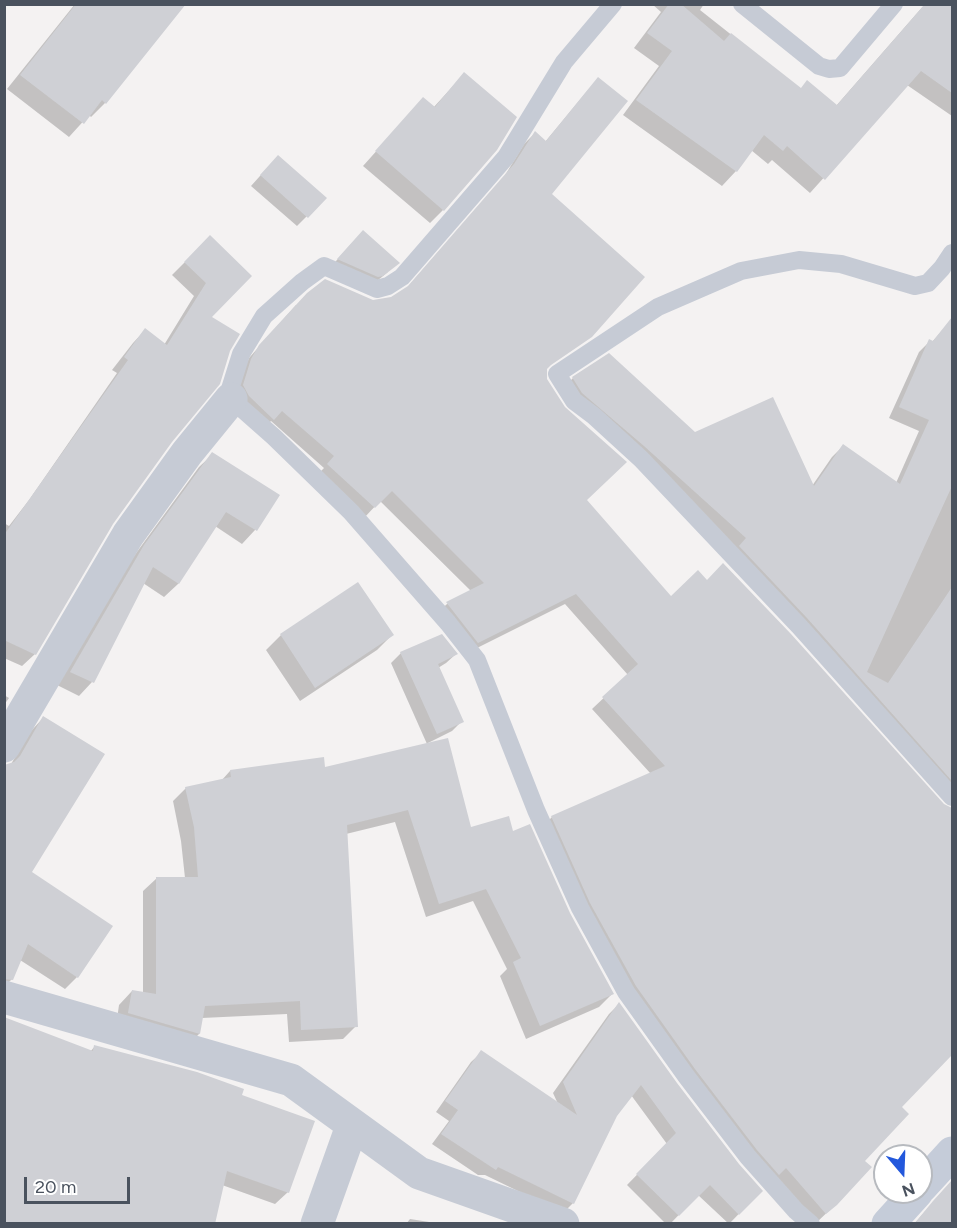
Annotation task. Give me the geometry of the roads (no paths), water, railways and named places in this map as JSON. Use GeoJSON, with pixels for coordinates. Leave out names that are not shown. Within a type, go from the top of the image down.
{"type":"FeatureCollection","features":[{"type":"Feature","properties":{"kind":"street"},"geometry":{"type":"LineString","coordinates":[[4,746],[128,535],[187,453],[231,399]]}},
{"type":"Feature","properties":{"kind":"street"},"geometry":{"type":"LineString","coordinates":[[4,997],[291,1080],[419,1173],[563,1224]]}},
{"type":"Feature","properties":{"kind":"street"},"geometry":{"type":"LineString","coordinates":[[317,1224],[352,1126]]}},
{"type":"Feature","properties":{"kind":"street"},"geometry":{"type":"LineString","coordinates":[[933,1174],[952,1153]]}},
{"type":"Feature","properties":{"kind":"street"},"geometry":{"type":"LineString","coordinates":[[888,1224],[906,1204]]}},
{"type":"Feature","properties":{"kind":"lane"},"geometry":{"type":"LineString","coordinates":[[613,4],[564,62],[506,157],[402,277],[388,286],[377,289],[324,266],[264,316],[241,354],[231,389],[231,399],[351,512],[448,623],[477,660],[536,810],[575,898],[626,992],[748,1157],[796,1212],[811,1224]]}},
{"type":"Feature","properties":{"kind":"lane"},"geometry":{"type":"LineString","coordinates":[[742,4],[819,66],[829,69],[840,68],[894,4]]}},
{"type":"Feature","properties":{"kind":"lane"},"geometry":{"type":"LineString","coordinates":[[952,252],[942,268],[928,283],[915,286],[841,264],[799,260],[741,271],[658,308],[557,374],[574,401],[641,459],[799,626],[952,797]]}}]}
